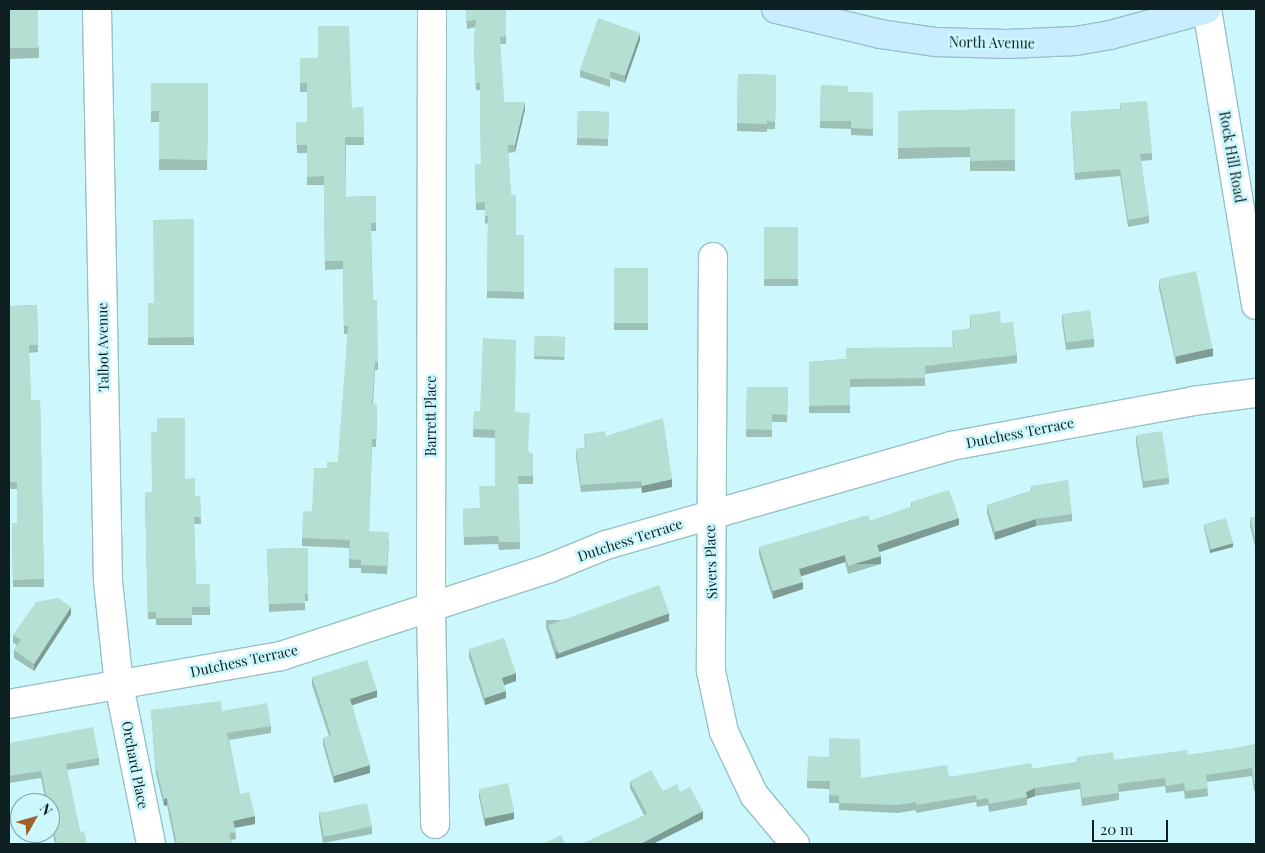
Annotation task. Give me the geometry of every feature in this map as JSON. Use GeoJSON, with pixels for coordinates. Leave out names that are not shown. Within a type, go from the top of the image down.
{"type":"FeatureCollection","features":[{"type":"Feature","properties":{"kind":"main road","name":"North Avenue"},"geometry":{"type":"LineString","coordinates":[[776,9],[880,34],[982,44],[1076,41],[1143,28],[1207,9]]}},
{"type":"Feature","properties":{"kind":"street","name":"Talbot Avenue"},"geometry":{"type":"LineString","coordinates":[[97,9],[108,581],[118,685]]}},
{"type":"Feature","properties":{"kind":"street","name":"Barrett Place"},"geometry":{"type":"LineString","coordinates":[[432,9],[430,609],[435,824]]}},
{"type":"Feature","properties":{"kind":"street","name":"Rock Hill Road"},"geometry":{"type":"LineString","coordinates":[[1207,9],[1256,305]]}},
{"type":"Feature","properties":{"kind":"street","name":"Sivers Place"},"geometry":{"type":"LineString","coordinates":[[713,257],[709,516],[713,570],[710,671],[724,732],[754,795],[795,844]]}},
{"type":"Feature","properties":{"kind":"street","name":"Dutchess Terrace"},"geometry":{"type":"LineString","coordinates":[[9,704],[280,656],[430,609],[550,568],[606,545],[951,446],[1193,401],[1256,393]]}},
{"type":"Feature","properties":{"kind":"street","name":"Orchard Place"},"geometry":{"type":"LineString","coordinates":[[118,685],[151,844]]}},
{"type":"Feature","properties":{"kind":"building"},"geometry":{"type":"Polygon","coordinates":[[[9,9],[38,9],[38,48],[9,48],[9,9]]]}},
{"type":"Feature","properties":{"kind":"building"},"geometry":{"type":"Polygon","coordinates":[[[466,9],[506,9],[506,36],[500,37],[504,102],[525,102],[515,145],[508,145],[511,194],[516,196],[516,235],[524,235],[524,292],[487,291],[488,216],[485,216],[485,202],[476,203],[475,164],[481,164],[480,83],[476,83],[474,38],[476,20],[467,21],[466,9]]]}},
{"type":"Feature","properties":{"kind":"building"},"geometry":{"type":"Polygon","coordinates":[[[598,18],[640,33],[625,76],[610,71],[610,80],[580,70],[598,18]]]}},
{"type":"Feature","properties":{"kind":"building"},"geometry":{"type":"Polygon","coordinates":[[[318,26],[349,26],[352,108],[363,107],[364,137],[345,137],[346,197],[376,196],[376,223],[371,223],[373,300],[377,300],[378,362],[375,362],[372,404],[377,405],[376,439],[372,439],[369,531],[389,532],[387,566],[361,565],[361,560],[349,559],[350,540],[302,538],[303,511],[312,512],[314,468],[327,468],[327,462],[338,462],[348,326],[344,326],[343,261],[325,261],[324,176],[307,177],[307,145],[297,145],[296,123],[307,122],[307,83],[300,83],[300,58],[318,58],[318,26]]]}},
{"type":"Feature","properties":{"kind":"building"},"geometry":{"type":"Polygon","coordinates":[[[738,74],[776,75],[775,122],[767,121],[767,124],[737,123],[738,74]]]}},
{"type":"Feature","properties":{"kind":"building"},"geometry":{"type":"Polygon","coordinates":[[[151,83],[208,83],[207,160],[159,159],[159,111],[151,111],[151,83]]]}},
{"type":"Feature","properties":{"kind":"building"},"geometry":{"type":"Polygon","coordinates":[[[821,85],[848,86],[848,92],[873,93],[873,129],[851,128],[851,121],[820,121],[821,85]]]}},
{"type":"Feature","properties":{"kind":"building"},"geometry":{"type":"Polygon","coordinates":[[[1147,101],[1152,153],[1140,154],[1149,216],[1128,220],[1120,169],[1075,173],[1071,112],[1121,109],[1120,103],[1147,101]]]}},
{"type":"Feature","properties":{"kind":"building"},"geometry":{"type":"Polygon","coordinates":[[[1015,109],[1015,160],[970,161],[970,147],[898,148],[898,111],[1015,109]]]}},
{"type":"Feature","properties":{"kind":"building"},"geometry":{"type":"Polygon","coordinates":[[[578,111],[609,112],[608,139],[577,138],[578,111]]]}},
{"type":"Feature","properties":{"kind":"building"},"geometry":{"type":"Polygon","coordinates":[[[194,219],[194,337],[148,338],[148,303],[154,303],[153,220],[194,219]]]}},
{"type":"Feature","properties":{"kind":"building"},"geometry":{"type":"Polygon","coordinates":[[[764,227],[798,227],[798,279],[764,279],[764,227]]]}},
{"type":"Feature","properties":{"kind":"building"},"geometry":{"type":"Polygon","coordinates":[[[614,268],[648,268],[648,323],[614,323],[614,268]]]}},
{"type":"Feature","properties":{"kind":"building"},"geometry":{"type":"Polygon","coordinates":[[[1196,271],[1212,348],[1175,356],[1159,279],[1196,271]]]}},
{"type":"Feature","properties":{"kind":"building"},"geometry":{"type":"Polygon","coordinates":[[[37,305],[38,345],[29,345],[31,401],[40,400],[44,579],[13,580],[12,523],[17,523],[17,482],[9,482],[9,306],[37,305]]]}},
{"type":"Feature","properties":{"kind":"building"},"geometry":{"type":"Polygon","coordinates":[[[1090,310],[1094,339],[1066,343],[1062,314],[1090,310]]]}},
{"type":"Feature","properties":{"kind":"building"},"geometry":{"type":"Polygon","coordinates":[[[1000,311],[1001,323],[1013,322],[1017,355],[925,366],[925,378],[850,379],[850,405],[809,406],[809,362],[846,359],[846,348],[954,347],[952,331],[971,328],[970,315],[1000,311]]]}},
{"type":"Feature","properties":{"kind":"building"},"geometry":{"type":"Polygon","coordinates":[[[535,336],[565,337],[564,357],[534,356],[535,336]]]}},
{"type":"Feature","properties":{"kind":"building"},"geometry":{"type":"Polygon","coordinates":[[[483,338],[516,340],[515,412],[530,413],[528,453],[533,453],[533,476],[518,476],[520,542],[499,542],[498,536],[464,537],[463,509],[480,508],[479,486],[495,486],[495,430],[473,429],[474,411],[480,411],[483,338]]]}},
{"type":"Feature","properties":{"kind":"building"},"geometry":{"type":"Polygon","coordinates":[[[747,387],[788,387],[787,415],[772,414],[772,430],[746,429],[747,387]]]}},
{"type":"Feature","properties":{"kind":"building"},"geometry":{"type":"Polygon","coordinates":[[[157,418],[185,418],[185,479],[195,478],[195,497],[200,496],[201,517],[194,517],[196,584],[210,584],[210,607],[192,607],[192,618],[156,618],[156,612],[148,612],[145,493],[152,492],[151,432],[157,432],[157,418]]]}},
{"type":"Feature","properties":{"kind":"building"},"geometry":{"type":"Polygon","coordinates":[[[663,418],[672,479],[642,486],[641,481],[581,485],[576,449],[586,448],[584,434],[605,431],[606,436],[663,418]]]}},
{"type":"Feature","properties":{"kind":"building"},"geometry":{"type":"Polygon","coordinates":[[[1162,431],[1169,477],[1144,481],[1136,435],[1162,431]]]}},
{"type":"Feature","properties":{"kind":"building"},"geometry":{"type":"Polygon","coordinates":[[[1068,480],[1072,514],[1036,519],[995,532],[987,505],[1032,491],[1031,486],[1068,480]]]}},
{"type":"Feature","properties":{"kind":"building"},"geometry":{"type":"Polygon","coordinates":[[[949,490],[959,518],[877,545],[881,556],[848,566],[845,555],[799,569],[803,582],[773,591],[759,547],[868,515],[870,521],[913,506],[911,502],[949,490]]]}},
{"type":"Feature","properties":{"kind":"building"},"geometry":{"type":"Polygon","coordinates":[[[1256,517],[1256,538],[1255,539],[1250,518],[1256,517]]]}},
{"type":"Feature","properties":{"kind":"building"},"geometry":{"type":"Polygon","coordinates":[[[1226,518],[1233,543],[1211,549],[1204,524],[1226,518]]]}},
{"type":"Feature","properties":{"kind":"building"},"geometry":{"type":"Polygon","coordinates":[[[308,548],[308,594],[305,594],[305,603],[269,604],[267,549],[308,548]]]}},
{"type":"Feature","properties":{"kind":"building"},"geometry":{"type":"Polygon","coordinates":[[[659,585],[669,613],[558,654],[548,625],[659,585]]]}},
{"type":"Feature","properties":{"kind":"building"},"geometry":{"type":"Polygon","coordinates":[[[58,598],[71,607],[34,664],[14,650],[21,640],[13,635],[36,602],[58,598]]]}},
{"type":"Feature","properties":{"kind":"building"},"geometry":{"type":"Polygon","coordinates":[[[504,638],[516,673],[502,678],[506,691],[485,698],[469,649],[504,638]]]}},
{"type":"Feature","properties":{"kind":"building"},"geometry":{"type":"Polygon","coordinates":[[[367,660],[377,690],[350,699],[370,765],[334,776],[323,738],[331,735],[312,677],[367,660]]]}},
{"type":"Feature","properties":{"kind":"building"},"geometry":{"type":"Polygon","coordinates":[[[221,701],[222,711],[267,703],[271,726],[227,733],[240,794],[249,792],[255,816],[233,821],[236,832],[229,833],[232,844],[177,844],[167,798],[164,799],[156,767],[151,710],[221,701]]]}},
{"type":"Feature","properties":{"kind":"building"},"geometry":{"type":"Polygon","coordinates":[[[93,727],[99,758],[66,764],[80,832],[84,831],[87,844],[57,844],[60,843],[60,793],[46,793],[41,771],[9,776],[9,743],[93,727]]]}},
{"type":"Feature","properties":{"kind":"building"},"geometry":{"type":"Polygon","coordinates":[[[829,738],[860,739],[861,778],[947,765],[949,777],[1031,763],[1032,769],[1078,762],[1077,757],[1113,752],[1114,760],[1187,750],[1188,755],[1256,744],[1256,784],[1254,784],[1252,768],[1206,775],[1208,788],[1185,791],[1184,783],[1166,786],[1165,778],[1118,784],[1119,793],[1082,798],[1080,782],[1035,788],[1026,792],[1027,797],[989,804],[988,798],[977,800],[976,795],[916,805],[916,802],[898,805],[839,803],[839,796],[829,795],[830,781],[807,781],[808,756],[829,757],[829,738]]]}},
{"type":"Feature","properties":{"kind":"building"},"geometry":{"type":"Polygon","coordinates":[[[651,770],[663,791],[677,784],[680,792],[690,787],[703,811],[640,844],[581,844],[647,814],[630,781],[651,770]]]}},
{"type":"Feature","properties":{"kind":"building"},"geometry":{"type":"Polygon","coordinates":[[[508,783],[514,812],[485,819],[479,789],[508,783]]]}},
{"type":"Feature","properties":{"kind":"building"},"geometry":{"type":"Polygon","coordinates":[[[367,803],[372,826],[324,837],[319,813],[367,803]]]}},
{"type":"Feature","properties":{"kind":"building"},"geometry":{"type":"Polygon","coordinates":[[[561,835],[565,844],[543,844],[561,835]]]}}]}
